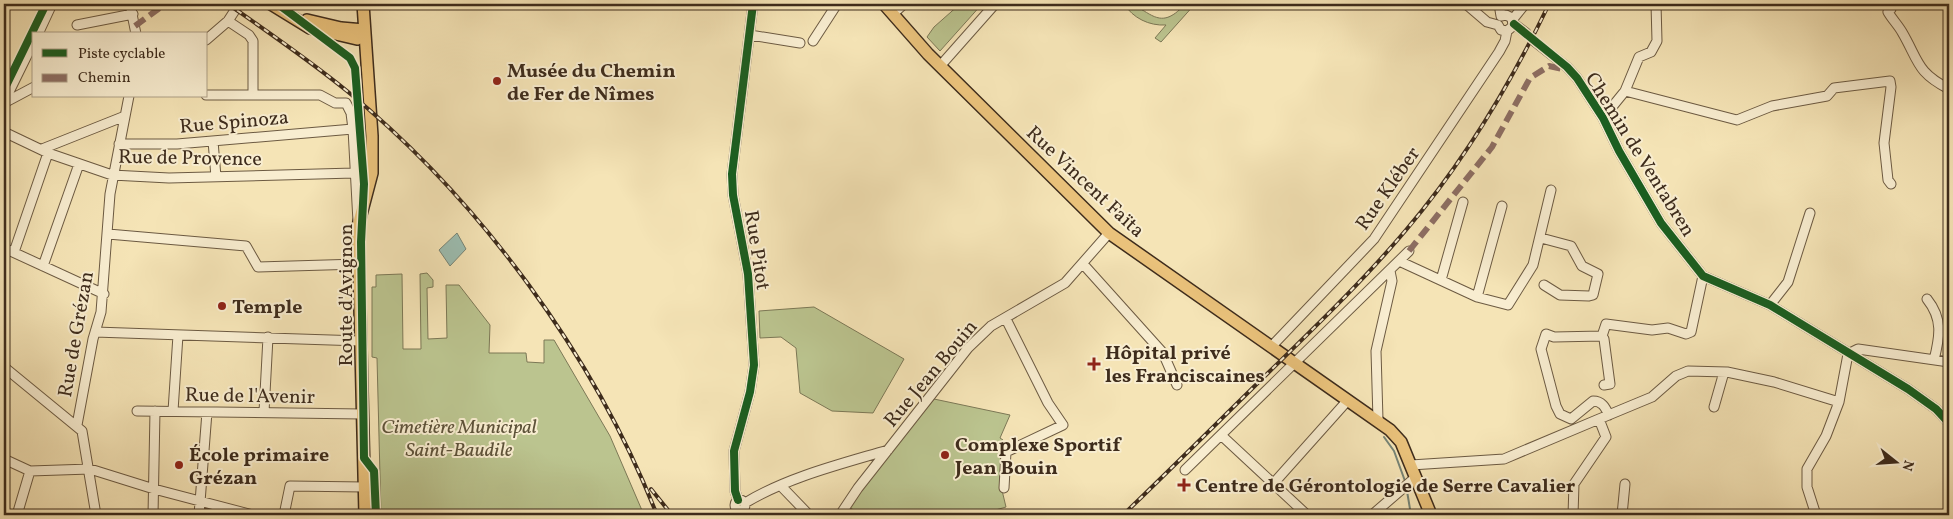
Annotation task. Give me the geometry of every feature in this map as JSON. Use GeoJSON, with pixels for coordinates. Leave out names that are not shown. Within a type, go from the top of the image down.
{"type":"FeatureCollection","features":[{"type":"Feature","properties":{"kind":"main road"},"geometry":{"type":"LineString","coordinates":[[271,4],[310,28],[360,33]]}},
{"type":"Feature","properties":{"kind":"main road"},"geometry":{"type":"LineString","coordinates":[[283,4],[311,22],[360,33]]}},
{"type":"Feature","properties":{"kind":"main road"},"geometry":{"type":"LineString","coordinates":[[357,4],[360,33]]}},
{"type":"Feature","properties":{"kind":"main road"},"geometry":{"type":"LineString","coordinates":[[360,33],[363,4]]}},
{"type":"Feature","properties":{"kind":"main road","name":"Rue Vincent Faïta"},"geometry":{"type":"LineString","coordinates":[[884,4],[928,54],[1109,233],[1378,420],[1400,442],[1431,515]]}},
{"type":"Feature","properties":{"kind":"main road","name":"Route d'Avignon"},"geometry":{"type":"LineString","coordinates":[[360,33],[367,72],[372,173],[358,226],[365,515]]}},
{"type":"Feature","properties":{"kind":"main road","name":"Route d'Avignon"},"geometry":{"type":"LineString","coordinates":[[364,206],[368,439],[364,458]]}},
{"type":"Feature","properties":{"kind":"street"},"geometry":{"type":"LineString","coordinates":[[39,32],[52,4]]}},
{"type":"Feature","properties":{"kind":"street"},"geometry":{"type":"LineString","coordinates":[[130,4],[136,32]]}},
{"type":"Feature","properties":{"kind":"street"},"geometry":{"type":"LineString","coordinates":[[208,38],[228,20],[239,4]]}},
{"type":"Feature","properties":{"kind":"street","name":"Rue Pitot"},"geometry":{"type":"LineString","coordinates":[[743,507],[734,471],[734,451],[750,392],[754,365],[748,274],[732,195],[732,174],[753,4]]}},
{"type":"Feature","properties":{"kind":"street"},"geometry":{"type":"LineString","coordinates":[[813,41],[837,4]]}},
{"type":"Feature","properties":{"kind":"street"},"geometry":{"type":"LineString","coordinates":[[893,14],[904,4]]}},
{"type":"Feature","properties":{"kind":"street"},"geometry":{"type":"LineString","coordinates":[[941,65],[994,4]]}},
{"type":"Feature","properties":{"kind":"street"},"geometry":{"type":"LineString","coordinates":[[1466,4],[1487,22],[1506,31]]}},
{"type":"Feature","properties":{"kind":"street"},"geometry":{"type":"LineString","coordinates":[[1498,26],[1501,16],[1499,4]]}},
{"type":"Feature","properties":{"kind":"street","name":"Rue Kléber"},"geometry":{"type":"LineString","coordinates":[[1271,347],[1358,257],[1386,223],[1499,52],[1505,41],[1506,31],[1511,29],[1524,4]]}},
{"type":"Feature","properties":{"kind":"street"},"geometry":{"type":"LineString","coordinates":[[1603,118],[1625,90],[1639,56],[1651,52],[1657,41],[1656,4]]}},
{"type":"Feature","properties":{"kind":"street"},"geometry":{"type":"LineString","coordinates":[[1890,4],[1891,9],[1888,12],[1902,32],[1914,58],[1931,80],[1949,89]]}},
{"type":"Feature","properties":{"kind":"street"},"geometry":{"type":"LineString","coordinates":[[77,25],[133,14]]}},
{"type":"Feature","properties":{"kind":"street"},"geometry":{"type":"LineString","coordinates":[[1501,16],[1508,15],[1526,33]]}},
{"type":"Feature","properties":{"kind":"street"},"geometry":{"type":"LineString","coordinates":[[208,94],[253,94],[253,41],[249,35],[228,20]]}},
{"type":"Feature","properties":{"kind":"street"},"geometry":{"type":"LineString","coordinates":[[750,35],[800,43]]}},
{"type":"Feature","properties":{"kind":"street","name":"Chemin de Ventabren"},"geometry":{"type":"LineString","coordinates":[[1534,40],[1577,78],[1603,118],[1619,151],[1661,222],[1703,276],[1770,305],[1908,389],[1936,409],[1949,423]]}},
{"type":"Feature","properties":{"kind":"street"},"geometry":{"type":"LineString","coordinates":[[4,103],[32,46]]}},
{"type":"Feature","properties":{"kind":"street"},"geometry":{"type":"LineString","coordinates":[[1625,90],[1737,120],[1772,106],[1827,96],[1834,88],[1890,81],[1891,88],[1884,143],[1888,180],[1892,184]]}},
{"type":"Feature","properties":{"kind":"street"},"geometry":{"type":"LineString","coordinates":[[4,103],[32,88]]}},
{"type":"Feature","properties":{"kind":"street","name":"Route d'Avignon"},"geometry":{"type":"LineString","coordinates":[[253,94],[320,95],[334,103],[346,103],[351,113],[353,129],[358,226]]}},
{"type":"Feature","properties":{"kind":"street","name":"Rue de Grézan"},"geometry":{"type":"LineString","coordinates":[[96,515],[90,469],[82,431],[76,425],[104,294],[112,175],[128,98]]}},
{"type":"Feature","properties":{"kind":"street"},"geometry":{"type":"LineString","coordinates":[[14,252],[45,151],[125,116]]}},
{"type":"Feature","properties":{"kind":"street","name":"Rue Spinoza"},"geometry":{"type":"LineString","coordinates":[[119,144],[177,144],[353,129]]}},
{"type":"Feature","properties":{"kind":"street","name":"Rue de Provence"},"geometry":{"type":"LineString","coordinates":[[4,132],[45,151],[112,175],[169,178],[354,173]]}},
{"type":"Feature","properties":{"kind":"street"},"geometry":{"type":"LineString","coordinates":[[213,141],[216,176]]}},
{"type":"Feature","properties":{"kind":"street"},"geometry":{"type":"LineString","coordinates":[[43,266],[79,164]]}},
{"type":"Feature","properties":{"kind":"street"},"geometry":{"type":"LineString","coordinates":[[1400,261],[1478,297],[1508,305],[1533,265],[1551,190]]}},
{"type":"Feature","properties":{"kind":"street"},"geometry":{"type":"LineString","coordinates":[[1441,280],[1463,202]]}},
{"type":"Feature","properties":{"kind":"street"},"geometry":{"type":"LineString","coordinates":[[1478,297],[1502,206]]}},
{"type":"Feature","properties":{"kind":"street"},"geometry":{"type":"LineString","coordinates":[[1770,305],[1788,282],[1810,212]]}},
{"type":"Feature","properties":{"kind":"street","name":"Rue Jean Bouin"},"geometry":{"type":"LineString","coordinates":[[840,515],[968,348],[991,326],[1006,319],[1064,283],[1109,233]]}},
{"type":"Feature","properties":{"kind":"street"},"geometry":{"type":"LineString","coordinates":[[108,234],[246,246],[258,268],[359,264]]}},
{"type":"Feature","properties":{"kind":"street"},"geometry":{"type":"LineString","coordinates":[[1541,238],[1571,246],[1582,266],[1598,274],[1593,294],[1589,296],[1560,295],[1544,286]]}},
{"type":"Feature","properties":{"kind":"street"},"geometry":{"type":"LineString","coordinates":[[4,248],[104,294]]}},
{"type":"Feature","properties":{"kind":"street"},"geometry":{"type":"LineString","coordinates":[[1185,470],[1291,361],[1390,271],[1409,251]]}},
{"type":"Feature","properties":{"kind":"street"},"geometry":{"type":"LineString","coordinates":[[1083,264],[1163,353],[1177,386]]}},
{"type":"Feature","properties":{"kind":"street"},"geometry":{"type":"LineString","coordinates":[[1378,420],[1376,350],[1392,281],[1390,271]]}},
{"type":"Feature","properties":{"kind":"street"},"geometry":{"type":"LineString","coordinates":[[1604,385],[1610,384],[1604,338],[1602,336],[1606,324],[1652,330],[1668,328],[1686,334],[1691,332],[1703,276]]}},
{"type":"Feature","properties":{"kind":"street"},"geometry":{"type":"LineString","coordinates":[[1927,299],[1935,308],[1940,326],[1940,338],[1934,360]]}},
{"type":"Feature","properties":{"kind":"street"},"geometry":{"type":"LineString","coordinates":[[1004,488],[1006,452],[1063,425],[1048,403],[1006,319]]}},
{"type":"Feature","properties":{"kind":"street"},"geometry":{"type":"LineString","coordinates":[[95,332],[361,341]]}},
{"type":"Feature","properties":{"kind":"street"},"geometry":{"type":"LineString","coordinates":[[1602,336],[1554,337],[1546,334],[1541,349],[1556,406],[1560,414],[1571,419],[1593,401],[1597,401],[1605,406],[1609,416]]}},
{"type":"Feature","properties":{"kind":"street"},"geometry":{"type":"LineString","coordinates":[[173,411],[178,335]]}},
{"type":"Feature","properties":{"kind":"street"},"geometry":{"type":"LineString","coordinates":[[264,412],[268,337]]}},
{"type":"Feature","properties":{"kind":"street"},"geometry":{"type":"LineString","coordinates":[[1816,515],[1807,487],[1807,469],[1826,436],[1839,402],[1848,354],[1858,349],[1949,362]]}},
{"type":"Feature","properties":{"kind":"street"},"geometry":{"type":"LineString","coordinates":[[4,367],[76,425]]}},
{"type":"Feature","properties":{"kind":"street"},"geometry":{"type":"LineString","coordinates":[[1411,465],[1504,459],[1652,397],[1676,376],[1688,370],[1724,372],[1774,382],[1839,402]]}},
{"type":"Feature","properties":{"kind":"street"},"geometry":{"type":"LineString","coordinates":[[1714,407],[1724,372]]}},
{"type":"Feature","properties":{"kind":"street"},"geometry":{"type":"LineString","coordinates":[[1273,484],[1348,400]]}},
{"type":"Feature","properties":{"kind":"street","name":"Rue de l'Avenir"},"geometry":{"type":"LineString","coordinates":[[137,411],[362,414]]}},
{"type":"Feature","properties":{"kind":"street"},"geometry":{"type":"LineString","coordinates":[[153,515],[155,411]]}},
{"type":"Feature","properties":{"kind":"street"},"geometry":{"type":"LineString","coordinates":[[199,515],[207,412]]}},
{"type":"Feature","properties":{"kind":"street"},"geometry":{"type":"LineString","coordinates":[[1574,515],[1574,484],[1606,436],[1599,419]]}},
{"type":"Feature","properties":{"kind":"street"},"geometry":{"type":"LineString","coordinates":[[1221,434],[1307,515]]}},
{"type":"Feature","properties":{"kind":"street"},"geometry":{"type":"LineString","coordinates":[[743,507],[781,486],[836,465],[888,450]]}},
{"type":"Feature","properties":{"kind":"street"},"geometry":{"type":"LineString","coordinates":[[4,459],[30,471],[90,469],[154,490],[201,501],[237,513],[253,515]]}},
{"type":"Feature","properties":{"kind":"street"},"geometry":{"type":"LineString","coordinates":[[17,515],[30,471]]}},
{"type":"Feature","properties":{"kind":"street"},"geometry":{"type":"LineString","coordinates":[[1372,515],[1416,478]]}},
{"type":"Feature","properties":{"kind":"street"},"geometry":{"type":"LineString","coordinates":[[1622,515],[1625,484]]}},
{"type":"Feature","properties":{"kind":"street"},"geometry":{"type":"LineString","coordinates":[[284,515],[290,486],[364,487]]}},
{"type":"Feature","properties":{"kind":"street"},"geometry":{"type":"LineString","coordinates":[[781,486],[809,515]]}},
{"type":"Feature","properties":{"kind":"green space"},"geometry":{"type":"Polygon","coordinates":[[[960,4],[982,4],[940,51],[927,37],[934,27],[960,4]]]}},
{"type":"Feature","properties":{"kind":"green space"},"geometry":{"type":"Polygon","coordinates":[[[1124,4],[1140,8],[1153,16],[1167,18],[1185,4],[1195,4],[1161,42],[1155,38],[1166,25],[1142,20],[1124,4]]]}},
{"type":"Feature","properties":{"kind":"green space","name":"Cimetière Municipal Saint-Baudile"},"geometry":{"type":"Polygon","coordinates":[[[427,273],[433,280],[433,287],[427,288],[428,339],[447,338],[446,285],[459,285],[490,325],[489,353],[526,353],[527,362],[544,363],[544,340],[554,340],[610,436],[644,515],[381,515],[377,358],[372,357],[372,287],[376,287],[376,275],[402,274],[403,349],[421,349],[420,274],[427,273]]]}},
{"type":"Feature","properties":{"kind":"green space"},"geometry":{"type":"Polygon","coordinates":[[[814,307],[904,359],[873,413],[832,411],[800,393],[796,348],[781,337],[760,338],[759,311],[814,307]]]}},
{"type":"Feature","properties":{"kind":"green space","name":"Complexe Sportif Jean Bouin"},"geometry":{"type":"Polygon","coordinates":[[[934,399],[1010,415],[1000,438],[1003,440],[1000,482],[1006,507],[978,515],[862,515],[849,507],[856,495],[934,399]]]}},
{"type":"Feature","properties":{"kind":"water"},"geometry":{"type":"Polygon","coordinates":[[[457,233],[466,249],[450,266],[439,250],[457,233]]]}},
{"type":"Feature","properties":{"kind":"waterway"},"geometry":{"type":"LineString","coordinates":[[1384,437],[1394,451],[1405,481]]}},
{"type":"Feature","properties":{"kind":"waterway"},"geometry":{"type":"LineString","coordinates":[[1407,491],[1411,515]]}},
{"type":"Feature","properties":{"kind":"railway"},"geometry":{"type":"LineString","coordinates":[[228,4],[347,91],[396,134],[487,231],[528,284],[566,340],[601,397],[631,456],[657,515]]}},
{"type":"Feature","properties":{"kind":"railway"},"geometry":{"type":"LineString","coordinates":[[1123,515],[1339,303],[1406,230],[1447,177],[1485,122],[1549,4]]}},
{"type":"Feature","properties":{"kind":"railway"},"geometry":{"type":"LineString","coordinates":[[651,489],[672,515]]}},
{"type":"Feature","properties":{"kind":"marked path"},"geometry":{"type":"LineString","coordinates":[[135,26],[165,4]]}},
{"type":"Feature","properties":{"kind":"marked path"},"geometry":{"type":"LineString","coordinates":[[1409,251],[1492,147],[1530,78],[1549,66],[1563,69]]}},
{"type":"Feature","properties":{"kind":"cycle path"},"geometry":{"type":"LineString","coordinates":[[32,32],[46,4]]}},
{"type":"Feature","properties":{"kind":"cycle path"},"geometry":{"type":"LineString","coordinates":[[278,4],[350,58],[355,68],[364,184],[361,242],[364,458],[374,471],[376,515]]}},
{"type":"Feature","properties":{"kind":"cycle path"},"geometry":{"type":"LineString","coordinates":[[738,500],[735,491],[734,451],[750,392],[754,365],[748,274],[733,195],[732,174],[753,4]]}},
{"type":"Feature","properties":{"kind":"cycle path"},"geometry":{"type":"LineString","coordinates":[[1514,24],[1567,67],[1577,78],[1603,118],[1619,151],[1661,223],[1703,276],[1770,305],[1908,389],[1936,409],[1949,423]]}},
{"type":"Feature","properties":{"kind":"cycle path"},"geometry":{"type":"LineString","coordinates":[[4,90],[32,33]]}},
{"type":"Feature","properties":{"kind":"place","name":"Musée du Chemin de Fer de Nîmes"},"geometry":{"type":"Point","coordinates":[497,81]}},
{"type":"Feature","properties":{"kind":"place","name":"Temple"},"geometry":{"type":"Point","coordinates":[222,306]}},
{"type":"Feature","properties":{"kind":"place","name":"Hôpital privé les Franciscaines"},"geometry":{"type":"Point","coordinates":[1094,364]}},
{"type":"Feature","properties":{"kind":"place","name":"Complexe Sportif Jean Bouin"},"geometry":{"type":"Point","coordinates":[945,455]}},
{"type":"Feature","properties":{"kind":"place","name":"École primaire Grézan"},"geometry":{"type":"Point","coordinates":[179,465]}},
{"type":"Feature","properties":{"kind":"place","name":"Centre de Gérontologie de Serre Cavalier"},"geometry":{"type":"Point","coordinates":[1184,485]}}]}
